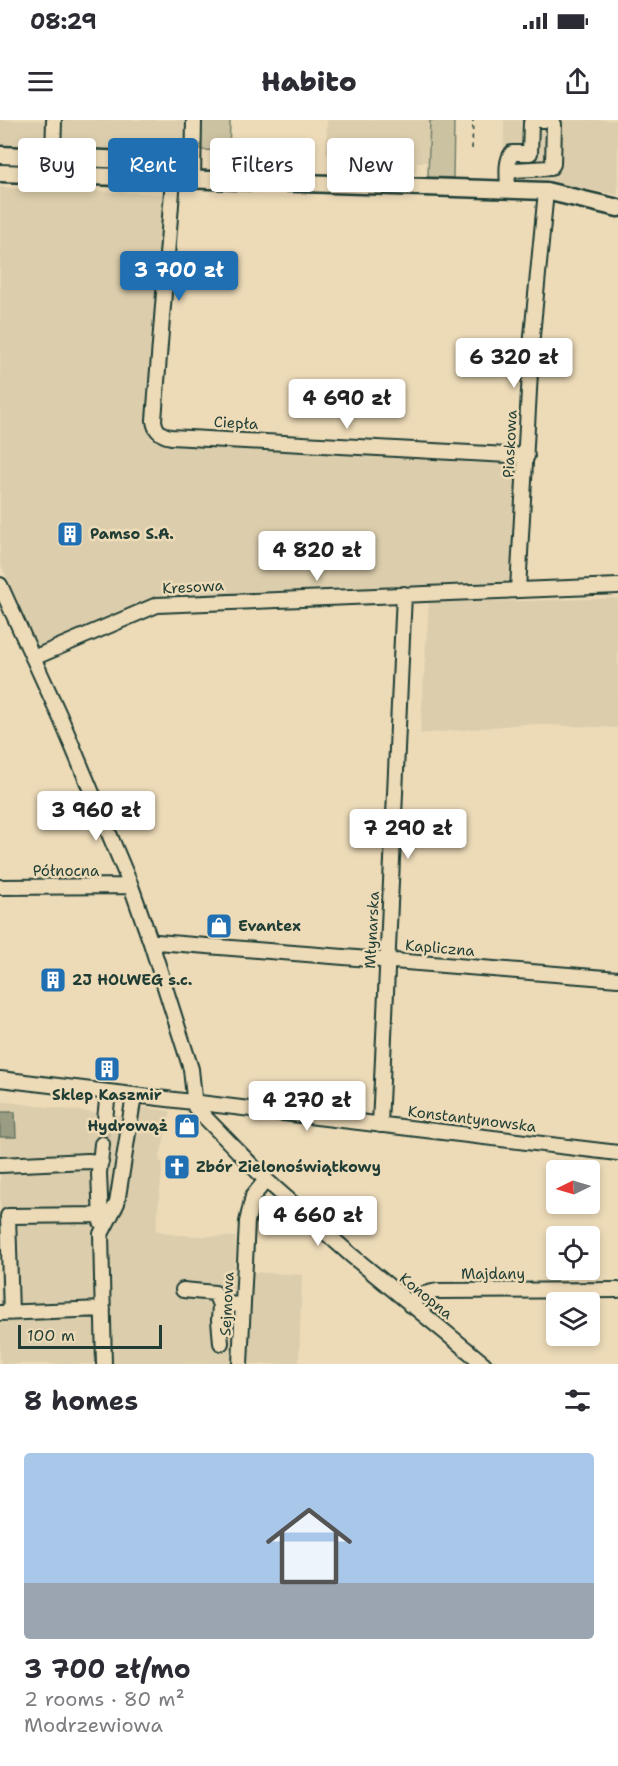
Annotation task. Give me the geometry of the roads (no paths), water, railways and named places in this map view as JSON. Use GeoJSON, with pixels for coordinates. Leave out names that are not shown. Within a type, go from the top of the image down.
{"type":"FeatureCollection","features":[{"type":"Feature","properties":{"kind":"main road"},"geometry":{"type":"LineString","coordinates":[[0,155],[18,156]]}},
{"type":"Feature","properties":{"kind":"main road"},"geometry":{"type":"LineString","coordinates":[[0,174],[108,177]]}},
{"type":"Feature","properties":{"kind":"main road"},"geometry":{"type":"LineString","coordinates":[[198,180],[508,182],[528,190],[546,191],[618,208]]}},
{"type":"Feature","properties":{"kind":"street"},"geometry":{"type":"LineString","coordinates":[[54,120],[54,138]]}},
{"type":"Feature","properties":{"kind":"street"},"geometry":{"type":"LineString","coordinates":[[194,120],[194,138]]}},
{"type":"Feature","properties":{"kind":"street"},"geometry":{"type":"LineString","coordinates":[[528,190],[529,160],[531,123],[534,120],[550,120],[554,124],[553,159],[550,168],[529,160]]}},
{"type":"Feature","properties":{"kind":"street"},"geometry":{"type":"LineString","coordinates":[[508,182],[514,170],[529,160]]}},
{"type":"Feature","properties":{"kind":"street","name":"Piaskowa"},"geometry":{"type":"LineString","coordinates":[[518,590],[532,336],[546,191]]}},
{"type":"Feature","properties":{"kind":"street","name":"Ciepła"},"geometry":{"type":"LineString","coordinates":[[172,192],[154,420],[160,433],[171,437],[226,438],[527,456]]}},
{"type":"Feature","properties":{"kind":"street"},"geometry":{"type":"LineString","coordinates":[[0,585],[61,719],[131,886],[152,943],[192,1069],[194,1102]]}},
{"type":"Feature","properties":{"kind":"street","name":"Kresowa"},"geometry":{"type":"LineString","coordinates":[[33,658],[157,605],[618,586]]}},
{"type":"Feature","properties":{"kind":"street","name":"Młynarska"},"geometry":{"type":"LineString","coordinates":[[380,1125],[404,594]]}},
{"type":"Feature","properties":{"kind":"street","name":"Północna"},"geometry":{"type":"LineString","coordinates":[[0,887],[131,886]]}},
{"type":"Feature","properties":{"kind":"street","name":"Kapliczna"},"geometry":{"type":"LineString","coordinates":[[152,943],[618,979]]}},
{"type":"Feature","properties":{"kind":"street","name":"Konstantynowska"},"geometry":{"type":"LineString","coordinates":[[0,1079],[618,1153]]}},
{"type":"Feature","properties":{"kind":"street"},"geometry":{"type":"LineString","coordinates":[[105,1119],[108,1092]]}},
{"type":"Feature","properties":{"kind":"street"},"geometry":{"type":"LineString","coordinates":[[101,1234],[117,1203],[134,1095]]}},
{"type":"Feature","properties":{"kind":"street","name":"Konopna"},"geometry":{"type":"LineString","coordinates":[[194,1102],[197,1111],[266,1180],[410,1305],[484,1364]]}},
{"type":"Feature","properties":{"kind":"street"},"geometry":{"type":"LineString","coordinates":[[102,1144],[100,1215],[104,1364]]}},
{"type":"Feature","properties":{"kind":"street"},"geometry":{"type":"LineString","coordinates":[[0,1165],[100,1162]]}},
{"type":"Feature","properties":{"kind":"street","name":"Sejmowa"},"geometry":{"type":"LineString","coordinates":[[240,1364],[249,1208],[253,1197],[266,1180]]}},
{"type":"Feature","properties":{"kind":"street"},"geometry":{"type":"LineString","coordinates":[[100,1215],[8,1216],[6,1313],[103,1309]]}},
{"type":"Feature","properties":{"kind":"street"},"geometry":{"type":"LineString","coordinates":[[183,1290],[215,1293],[220,1305],[222,1343]]}},
{"type":"Feature","properties":{"kind":"street","name":"Majdany"},"geometry":{"type":"LineString","coordinates":[[410,1305],[419,1295],[437,1291],[618,1290]]}},
{"type":"Feature","properties":{"kind":"street"},"geometry":{"type":"LineString","coordinates":[[220,1305],[243,1304]]}},
{"type":"Feature","properties":{"kind":"tunnel"},"geometry":{"type":"LineString","coordinates":[[102,1144],[105,1119]]}},
{"type":"Feature","properties":{"kind":"place","name":"Pamso S.A."},"geometry":{"type":"Point","coordinates":[70,534]}},
{"type":"Feature","properties":{"kind":"place","name":"Evantex"},"geometry":{"type":"Point","coordinates":[219,926]}},
{"type":"Feature","properties":{"kind":"place","name":"2J HOLWEG s.c."},"geometry":{"type":"Point","coordinates":[53,980]}},
{"type":"Feature","properties":{"kind":"place","name":"Sklep Kaszmir"},"geometry":{"type":"Point","coordinates":[107,1069]}},
{"type":"Feature","properties":{"kind":"place","name":"Hydrowąż"},"geometry":{"type":"Point","coordinates":[187,1126]}},
{"type":"Feature","properties":{"kind":"place","name":"Zbór Zielonoświątkowy"},"geometry":{"type":"Point","coordinates":[177,1167]}}]}
